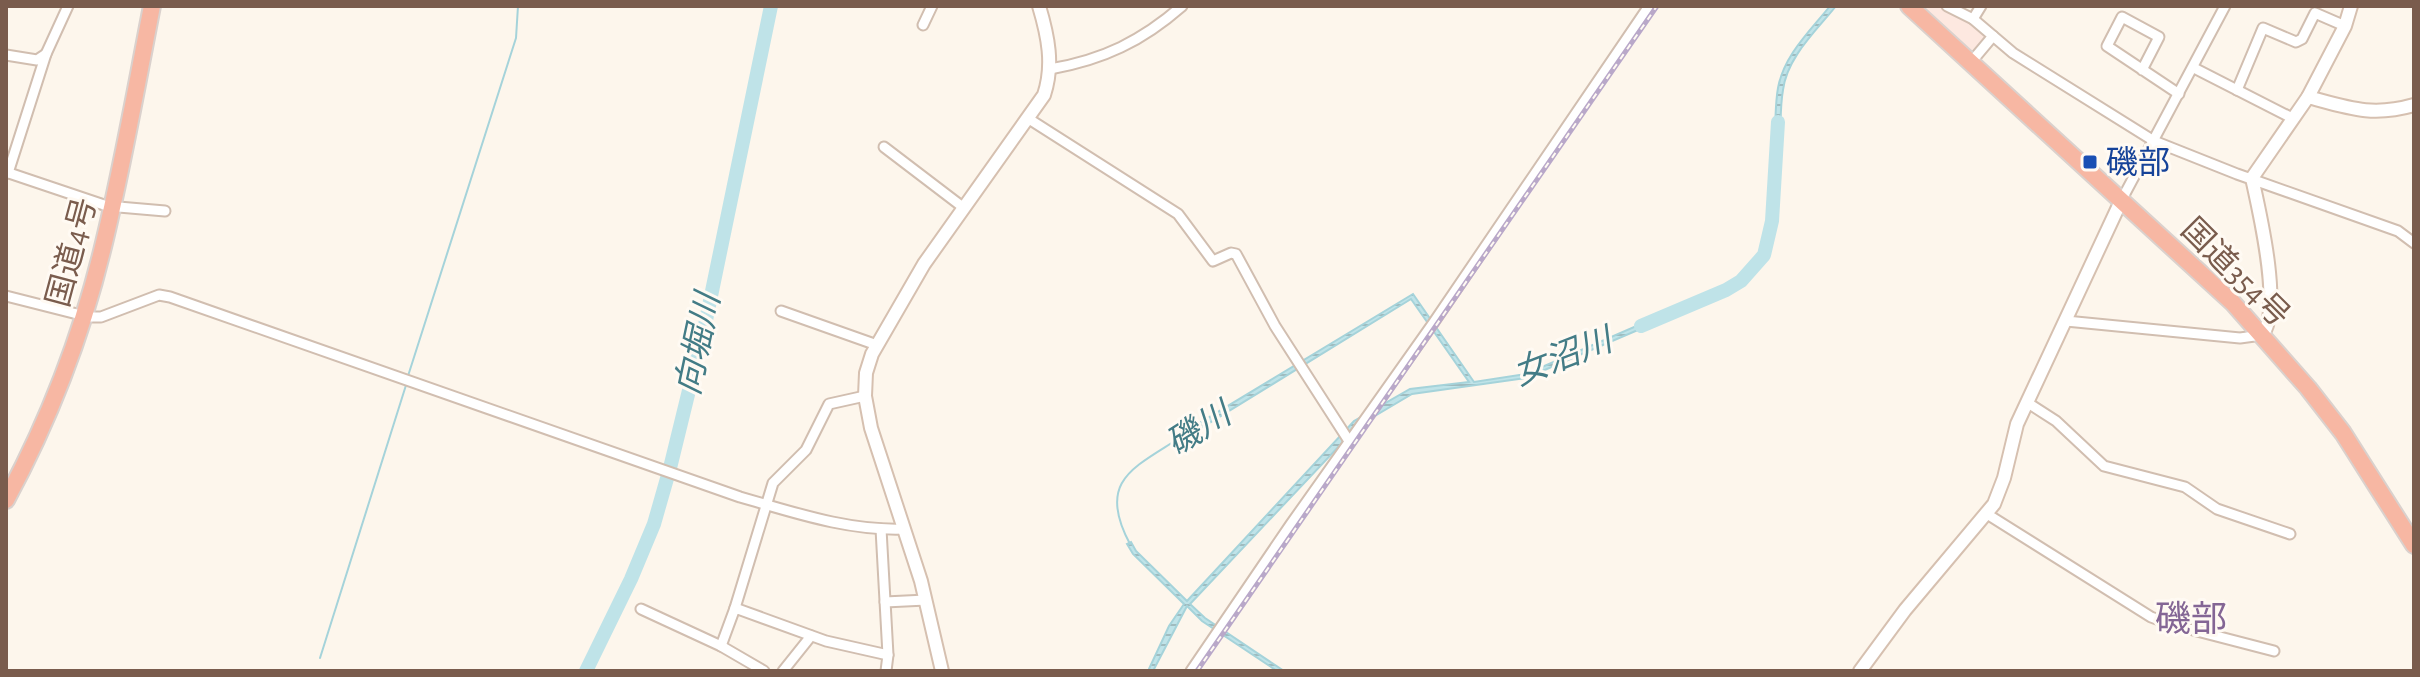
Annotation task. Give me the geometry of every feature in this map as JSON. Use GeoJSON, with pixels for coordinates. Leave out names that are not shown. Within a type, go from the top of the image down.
{"type":"FeatureCollection","features":[{"type":"Feature","properties":{"kind":"highway","name":"国道4号"},"geometry":{"type":"LineString","coordinates":[[7,495],[36,441],[84,317],[112,206],[152,6]]}},
{"type":"Feature","properties":{"kind":"highway","name":"国道354号"},"geometry":{"type":"LineString","coordinates":[[1909,6],[2195,267],[2262,335],[2343,433],[2414,545]]}},
{"type":"Feature","properties":{"kind":"street"},"geometry":{"type":"LineString","coordinates":[[68,6],[46,54],[7,172],[112,206],[165,211]]}},
{"type":"Feature","properties":{"kind":"street"},"geometry":{"type":"LineString","coordinates":[[923,25],[932,6]]}},
{"type":"Feature","properties":{"kind":"street"},"geometry":{"type":"LineString","coordinates":[[942,671],[926,600],[871,428],[865,396],[867,364],[924,264],[1044,95],[1050,69],[1046,28],[1039,6]]}},
{"type":"Feature","properties":{"kind":"street"},"geometry":{"type":"LineString","coordinates":[[1050,69],[1122,49],[1160,26],[1182,6]]}},
{"type":"Feature","properties":{"kind":"street"},"geometry":{"type":"LineString","coordinates":[[1191,671],[1432,326],[1649,6]]}},
{"type":"Feature","properties":{"kind":"street"},"geometry":{"type":"LineString","coordinates":[[1947,6],[1973,19],[2013,53],[2154,141],[2398,231],[2414,243]]}},
{"type":"Feature","properties":{"kind":"street"},"geometry":{"type":"LineString","coordinates":[[1973,19],[1981,6]]}},
{"type":"Feature","properties":{"kind":"street"},"geometry":{"type":"LineString","coordinates":[[1860,671],[1905,610],[1987,514],[2004,478],[2017,424],[2121,201],[2225,6]]}},
{"type":"Feature","properties":{"kind":"street"},"geometry":{"type":"LineString","coordinates":[[2066,321],[2240,338],[2262,335],[2268,328],[2269,278],[2267,250],[2252,178],[2308,97],[2345,26],[2351,6]]}},
{"type":"Feature","properties":{"kind":"street"},"geometry":{"type":"LineString","coordinates":[[2237,90],[2263,28],[2296,42],[2302,39],[2315,13],[2345,26]]}},
{"type":"Feature","properties":{"kind":"street"},"geometry":{"type":"LineString","coordinates":[[2142,70],[2159,37],[2122,17],[2107,46],[2142,70],[2179,94]]}},
{"type":"Feature","properties":{"kind":"street"},"geometry":{"type":"LineString","coordinates":[[1972,61],[1993,36]]}},
{"type":"Feature","properties":{"kind":"street"},"geometry":{"type":"LineString","coordinates":[[6,55],[37,60],[46,54]]}},
{"type":"Feature","properties":{"kind":"street"},"geometry":{"type":"LineString","coordinates":[[2194,68],[2294,119]]}},
{"type":"Feature","properties":{"kind":"street"},"geometry":{"type":"LineString","coordinates":[[2308,97],[2374,112],[2388,112],[2414,105]]}},
{"type":"Feature","properties":{"kind":"street"},"geometry":{"type":"LineString","coordinates":[[1029,119],[1178,214],[1213,261],[1231,253],[1236,254],[1275,326],[1302,364],[1339,429],[1352,437]]}},
{"type":"Feature","properties":{"kind":"street"},"geometry":{"type":"LineString","coordinates":[[884,147],[964,208]]}},
{"type":"Feature","properties":{"kind":"street"},"geometry":{"type":"LineString","coordinates":[[6,296],[84,317],[101,317],[159,295],[170,297],[407,382],[766,504],[820,520],[881,529],[904,529]]}},
{"type":"Feature","properties":{"kind":"street"},"geometry":{"type":"LineString","coordinates":[[781,311],[877,345]]}},
{"type":"Feature","properties":{"kind":"street"},"geometry":{"type":"LineString","coordinates":[[721,646],[773,483],[806,450],[829,404],[865,396]]}},
{"type":"Feature","properties":{"kind":"street"},"geometry":{"type":"LineString","coordinates":[[2028,403],[2056,421],[2104,466],[2185,487],[2217,509],[2290,534]]}},
{"type":"Feature","properties":{"kind":"street"},"geometry":{"type":"LineString","coordinates":[[1987,514],[2151,617],[2274,651]]}},
{"type":"Feature","properties":{"kind":"street"},"geometry":{"type":"LineString","coordinates":[[881,529],[888,655],[886,671]]}},
{"type":"Feature","properties":{"kind":"street"},"geometry":{"type":"LineString","coordinates":[[885,602],[926,600]]}},
{"type":"Feature","properties":{"kind":"street"},"geometry":{"type":"LineString","coordinates":[[735,608],[811,636],[888,655]]}},
{"type":"Feature","properties":{"kind":"street"},"geometry":{"type":"LineString","coordinates":[[641,609],[721,646],[764,671]]}},
{"type":"Feature","properties":{"kind":"street"},"geometry":{"type":"LineString","coordinates":[[783,671],[811,636]]}},
{"type":"Feature","properties":{"kind":"shaded area"},"geometry":{"type":"Polygon","coordinates":[[[1923,6],[1943,6],[1968,19],[1988,37],[1973,52],[1923,6]]]}},
{"type":"Feature","properties":{"kind":"water"},"geometry":{"type":"Polygon","coordinates":[[[1830,6],[1836,6],[1790,66],[1782,96],[1780,140],[1774,139],[1781,76],[1799,44],[1830,6]]]}},
{"type":"Feature","properties":{"kind":"water"},"geometry":{"type":"Polygon","coordinates":[[[1413,294],[1474,382],[1526,374],[1657,317],[1659,321],[1526,378],[1412,394],[1358,426],[1190,604],[1205,618],[1284,671],[1277,671],[1202,621],[1187,606],[1153,671],[1148,671],[1169,626],[1184,604],[1133,554],[1127,544],[1131,542],[1136,551],[1187,601],[1354,421],[1410,389],[1469,382],[1411,299],[1185,438],[1183,433],[1413,294]]]}},
{"type":"Feature","properties":{"kind":"waterway"},"geometry":{"type":"LineString","coordinates":[[408,376],[516,38],[518,6]]}},
{"type":"Feature","properties":{"kind":"waterway","name":"向堀川"},"geometry":{"type":"LineString","coordinates":[[586,671],[654,524],[670,468],[705,325],[771,6]]}},
{"type":"Feature","properties":{"kind":"waterway","name":"女沼川"},"geometry":{"type":"LineString","coordinates":[[1641,326],[1726,290],[1741,281],[1764,255],[1772,221],[1778,122]]}},
{"type":"Feature","properties":{"kind":"waterway"},"geometry":{"type":"LineString","coordinates":[[320,658],[407,382]]}},
{"type":"Feature","properties":{"kind":"waterway","name":"磯川"},"geometry":{"type":"LineString","coordinates":[[1130,544],[1120,522],[1117,504],[1119,489],[1137,466],[1184,435]]}},
{"type":"Feature","properties":{"kind":"railway"},"geometry":{"type":"LineString","coordinates":[[1197,671],[1657,6]]}},
{"type":"Feature","properties":{"kind":"place","name":"磯部"},"geometry":{"type":"Point","coordinates":[2090,162]}},
{"type":"Feature","properties":{"kind":"district","name":"磯部"},"geometry":{"type":"Point","coordinates":[2191,618]}}]}
